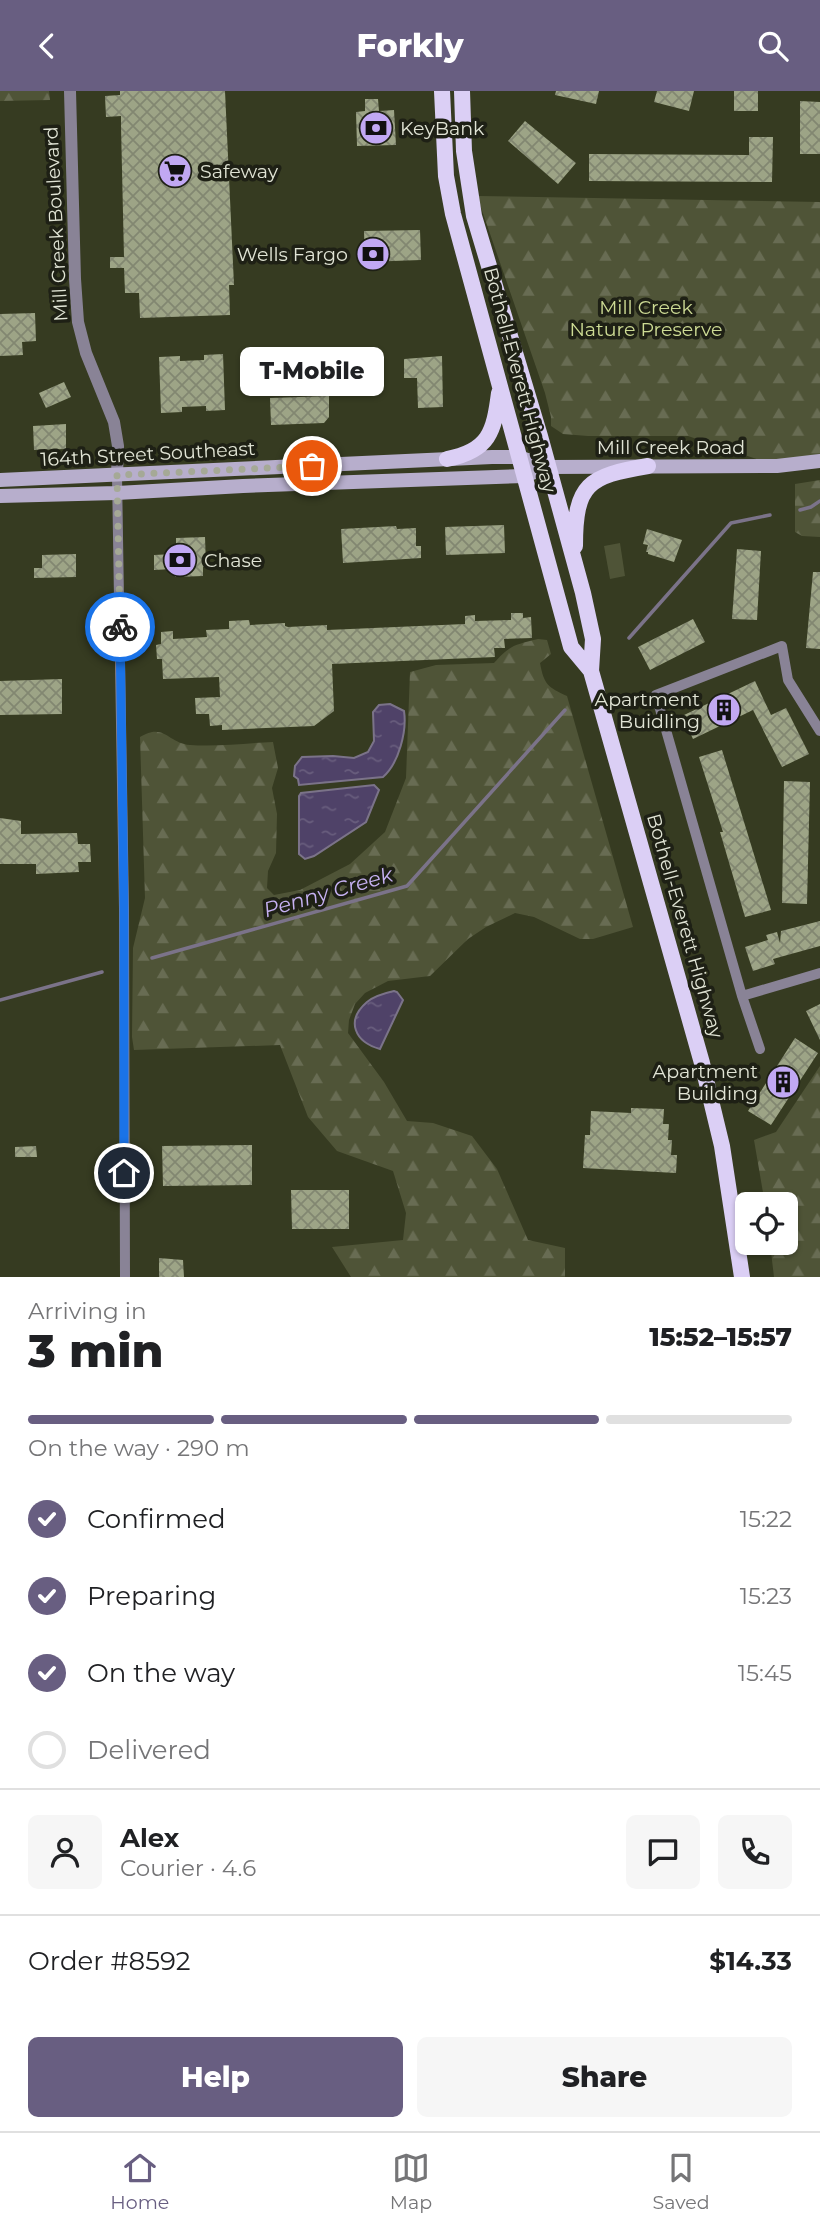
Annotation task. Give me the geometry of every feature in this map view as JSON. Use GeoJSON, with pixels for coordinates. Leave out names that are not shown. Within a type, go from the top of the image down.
{"type":"FeatureCollection","features":[{"type":"Feature","properties":{"kind":"main road","name":"Bothell-Everett Highway"},"geometry":{"type":"LineString","coordinates":[[442,91],[446,176],[453,214],[571,647],[591,671]]}},
{"type":"Feature","properties":{"kind":"main road","name":"Bothell-Everett Highway"},"geometry":{"type":"LineString","coordinates":[[462,91],[464,151],[474,216],[575,566],[593,639],[591,671],[702,1063],[722,1146],[742,1277]]}},
{"type":"Feature","properties":{"kind":"main road"},"geometry":{"type":"LineString","coordinates":[[447,459],[475,450],[489,435],[496,414],[500,383]]}},
{"type":"Feature","properties":{"kind":"main road","name":"164th Street Southeast"},"geometry":{"type":"LineString","coordinates":[[0,480],[519,457],[548,467]]}},
{"type":"Feature","properties":{"kind":"main road","name":"Mill Creek Road"},"geometry":{"type":"LineString","coordinates":[[524,476],[548,467],[777,466],[820,461]]}},
{"type":"Feature","properties":{"kind":"main road"},"geometry":{"type":"LineString","coordinates":[[575,566],[575,532],[582,494],[593,481],[604,475],[648,466]]}},
{"type":"Feature","properties":{"kind":"main road","name":"164th Street Southeast"},"geometry":{"type":"LineString","coordinates":[[0,496],[524,476]]}},
{"type":"Feature","properties":{"kind":"street","name":"Mill Creek Boulevard"},"geometry":{"type":"LineString","coordinates":[[70,91],[78,322],[91,368],[114,422],[118,446],[117,475]]}},
{"type":"Feature","properties":{"kind":"street"},"geometry":{"type":"LineString","coordinates":[[117,475],[124,909],[125,1277]]}},
{"type":"Feature","properties":{"kind":"street"},"geometry":{"type":"LineString","coordinates":[[760,1049],[742,996],[656,695],[782,646],[788,680],[820,731]]}},
{"type":"Feature","properties":{"kind":"street"},"geometry":{"type":"LineString","coordinates":[[742,996],[820,973]]}},
{"type":"Feature","properties":{"kind":"green space"},"geometry":{"type":"Polygon","coordinates":[[[0,91],[49,91],[50,100],[0,101],[0,91]]]}},
{"type":"Feature","properties":{"kind":"green space","name":"Mill Creek Nature Preserve"},"geometry":{"type":"Polygon","coordinates":[[[477,196],[820,202],[820,461],[777,466],[688,436],[588,436],[563,434],[551,426],[545,393],[477,196]]]}},
{"type":"Feature","properties":{"kind":"green space"},"geometry":{"type":"Polygon","coordinates":[[[820,480],[820,537],[802,536],[795,532],[795,484],[820,480]]]}},
{"type":"Feature","properties":{"kind":"green space"},"geometry":{"type":"Polygon","coordinates":[[[620,543],[625,576],[610,579],[604,546],[620,543]]]}},
{"type":"Feature","properties":{"kind":"green space"},"geometry":{"type":"Polygon","coordinates":[[[538,639],[547,640],[551,654],[540,663],[545,681],[567,696],[633,927],[593,939],[580,939],[534,917],[515,913],[468,939],[430,976],[388,981],[365,993],[355,1004],[348,1033],[384,1082],[407,1121],[433,1123],[472,1136],[497,1169],[528,1240],[565,1248],[565,1277],[351,1277],[332,1247],[403,1240],[406,1213],[393,1171],[337,1151],[308,1117],[280,1045],[134,1050],[133,948],[145,898],[140,737],[161,732],[190,745],[273,742],[278,768],[272,788],[277,814],[276,853],[268,871],[267,888],[274,895],[300,890],[350,864],[385,832],[406,778],[410,672],[436,665],[494,663],[514,646],[538,639]]]}},
{"type":"Feature","properties":{"kind":"green space"},"geometry":{"type":"Polygon","coordinates":[[[820,1066],[820,1277],[774,1277],[771,1255],[798,1255],[798,1192],[763,1192],[754,1140],[776,1132],[820,1066]]]}},
{"type":"Feature","properties":{"kind":"water"},"geometry":{"type":"Polygon","coordinates":[[[390,704],[404,711],[404,728],[401,746],[389,771],[383,777],[299,785],[294,776],[295,766],[302,757],[354,758],[368,752],[374,741],[373,712],[379,705],[390,704]]]}},
{"type":"Feature","properties":{"kind":"water"},"geometry":{"type":"Polygon","coordinates":[[[374,785],[379,790],[366,822],[314,856],[305,859],[299,854],[301,793],[374,785]]]}},
{"type":"Feature","properties":{"kind":"water"},"geometry":{"type":"Polygon","coordinates":[[[394,991],[403,1000],[380,1049],[371,1046],[359,1036],[356,1016],[370,1000],[394,991]]]}},
{"type":"Feature","properties":{"kind":"building","name":"Safeway"},"geometry":{"type":"Polygon","coordinates":[[[120,91],[225,91],[234,285],[229,285],[230,315],[140,318],[139,293],[125,293],[124,268],[110,268],[110,257],[124,257],[121,116],[106,117],[105,96],[120,95],[120,91]]]}},
{"type":"Feature","properties":{"kind":"building"},"geometry":{"type":"Polygon","coordinates":[[[556,91],[599,91],[596,104],[555,95],[556,91]]]}},
{"type":"Feature","properties":{"kind":"building"},"geometry":{"type":"Polygon","coordinates":[[[657,91],[694,91],[689,111],[654,102],[657,91]]]}},
{"type":"Feature","properties":{"kind":"building"},"geometry":{"type":"Polygon","coordinates":[[[734,91],[758,91],[758,111],[734,111],[734,91]]]}},
{"type":"Feature","properties":{"kind":"building","name":"KeyBank"},"geometry":{"type":"Polygon","coordinates":[[[365,99],[378,99],[379,111],[394,110],[396,145],[357,146],[356,112],[365,111],[365,99]]]}},
{"type":"Feature","properties":{"kind":"building"},"geometry":{"type":"Polygon","coordinates":[[[800,101],[820,102],[820,154],[800,154],[800,101]]]}},
{"type":"Feature","properties":{"kind":"building"},"geometry":{"type":"Polygon","coordinates":[[[525,121],[576,163],[558,184],[508,141],[525,121]]]}},
{"type":"Feature","properties":{"kind":"building"},"geometry":{"type":"Polygon","coordinates":[[[749,137],[773,137],[772,182],[589,181],[589,154],[749,155],[749,137]]]}},
{"type":"Feature","properties":{"kind":"building"},"geometry":{"type":"Polygon","coordinates":[[[420,230],[421,260],[365,262],[364,231],[420,230]]]}},
{"type":"Feature","properties":{"kind":"building"},"geometry":{"type":"Polygon","coordinates":[[[35,313],[36,341],[22,342],[23,355],[0,356],[0,314],[35,313]]]}},
{"type":"Feature","properties":{"kind":"building"},"geometry":{"type":"Polygon","coordinates":[[[223,354],[225,410],[206,411],[206,406],[182,407],[182,412],[161,413],[159,357],[180,356],[180,361],[204,360],[204,355],[223,354]]]}},
{"type":"Feature","properties":{"kind":"building"},"geometry":{"type":"Polygon","coordinates":[[[442,356],[443,407],[418,408],[417,378],[404,378],[404,359],[442,356]]]}},
{"type":"Feature","properties":{"kind":"building"},"geometry":{"type":"Polygon","coordinates":[[[64,382],[71,397],[46,408],[39,393],[64,382]]]}},
{"type":"Feature","properties":{"kind":"building"},"geometry":{"type":"Polygon","coordinates":[[[329,396],[329,417],[324,423],[271,425],[270,398],[329,396]]]}},
{"type":"Feature","properties":{"kind":"building"},"geometry":{"type":"Polygon","coordinates":[[[66,424],[66,449],[34,450],[33,426],[66,424]]]}},
{"type":"Feature","properties":{"kind":"building"},"geometry":{"type":"Polygon","coordinates":[[[504,525],[505,553],[446,555],[445,527],[504,525]]]}},
{"type":"Feature","properties":{"kind":"building"},"geometry":{"type":"Polygon","coordinates":[[[396,526],[397,529],[416,528],[416,546],[421,546],[421,558],[343,563],[341,529],[396,526]]]}},
{"type":"Feature","properties":{"kind":"building"},"geometry":{"type":"Polygon","coordinates":[[[647,529],[682,540],[674,562],[646,552],[648,545],[643,544],[647,529]]]}},
{"type":"Feature","properties":{"kind":"building","name":"Chase"},"geometry":{"type":"Polygon","coordinates":[[[205,537],[206,565],[203,567],[203,576],[175,577],[174,569],[154,570],[154,555],[174,554],[176,538],[205,537]]]}},
{"type":"Feature","properties":{"kind":"building"},"geometry":{"type":"Polygon","coordinates":[[[737,549],[761,551],[757,620],[732,619],[737,549]]]}},
{"type":"Feature","properties":{"kind":"building"},"geometry":{"type":"Polygon","coordinates":[[[76,554],[76,577],[34,578],[34,568],[42,568],[42,555],[76,554]]]}},
{"type":"Feature","properties":{"kind":"building"},"geometry":{"type":"Polygon","coordinates":[[[813,572],[820,572],[820,649],[806,648],[813,572]]]}},
{"type":"Feature","properties":{"kind":"building"},"geometry":{"type":"Polygon","coordinates":[[[511,613],[523,613],[523,618],[531,617],[532,638],[504,639],[505,648],[494,648],[495,657],[332,664],[334,711],[314,726],[222,730],[222,725],[210,726],[209,714],[196,714],[195,698],[220,697],[219,677],[163,679],[162,659],[157,659],[156,645],[161,644],[161,632],[173,631],[173,639],[207,637],[206,630],[229,629],[229,621],[249,620],[250,625],[285,623],[288,627],[327,625],[327,630],[465,624],[465,616],[475,615],[475,621],[511,620],[511,613]]]}},
{"type":"Feature","properties":{"kind":"building","name":"Apartment Buidling"},"geometry":{"type":"Polygon","coordinates":[[[693,619],[705,642],[650,670],[638,647],[693,619]]]}},
{"type":"Feature","properties":{"kind":"building"},"geometry":{"type":"Polygon","coordinates":[[[62,679],[62,714],[0,715],[0,681],[62,679]]]}},
{"type":"Feature","properties":{"kind":"building"},"geometry":{"type":"Polygon","coordinates":[[[755,681],[771,715],[786,708],[809,754],[782,767],[753,710],[693,739],[682,716],[755,681]]]}},
{"type":"Feature","properties":{"kind":"building"},"geometry":{"type":"Polygon","coordinates":[[[722,750],[771,910],[745,917],[720,832],[723,832],[699,757],[722,750]]]}},
{"type":"Feature","properties":{"kind":"building"},"geometry":{"type":"Polygon","coordinates":[[[784,781],[810,782],[807,904],[782,903],[784,781]]]}},
{"type":"Feature","properties":{"kind":"building"},"geometry":{"type":"Polygon","coordinates":[[[0,818],[21,821],[21,834],[77,833],[78,844],[90,844],[91,862],[78,862],[79,872],[36,874],[36,864],[0,864],[0,818]]]}},
{"type":"Feature","properties":{"kind":"building"},"geometry":{"type":"Polygon","coordinates":[[[820,921],[820,946],[773,959],[775,964],[753,971],[745,947],[768,940],[766,935],[777,932],[780,943],[781,931],[820,921]]]}},
{"type":"Feature","properties":{"kind":"building"},"geometry":{"type":"Polygon","coordinates":[[[820,1004],[820,1040],[806,1011],[820,1004]]]}},
{"type":"Feature","properties":{"kind":"building","name":"Apartment Building"},"geometry":{"type":"Polygon","coordinates":[[[795,1038],[818,1053],[771,1125],[748,1111],[795,1038]]]}},
{"type":"Feature","properties":{"kind":"building"},"geometry":{"type":"Polygon","coordinates":[[[631,1108],[664,1109],[663,1124],[669,1124],[668,1140],[672,1140],[671,1155],[677,1155],[676,1173],[583,1168],[585,1135],[590,1135],[591,1111],[631,1113],[631,1108]]]}},
{"type":"Feature","properties":{"kind":"building"},"geometry":{"type":"Polygon","coordinates":[[[252,1145],[252,1185],[163,1186],[162,1146],[252,1145]]]}},
{"type":"Feature","properties":{"kind":"building"},"geometry":{"type":"Polygon","coordinates":[[[36,1146],[37,1157],[15,1157],[15,1147],[36,1146]]]}},
{"type":"Feature","properties":{"kind":"building"},"geometry":{"type":"Polygon","coordinates":[[[291,1190],[349,1190],[349,1229],[292,1229],[291,1190]]]}},
{"type":"Feature","properties":{"kind":"building"},"geometry":{"type":"Polygon","coordinates":[[[159,1258],[183,1260],[184,1277],[159,1277],[159,1258]]]}},
{"type":"Feature","properties":{"kind":"waterway","name":"Penny Creek"},"geometry":{"type":"LineString","coordinates":[[800,510],[820,501]]}},
{"type":"Feature","properties":{"kind":"waterway","name":"Penny Creek"},"geometry":{"type":"LineString","coordinates":[[629,638],[731,523],[770,515]]}},
{"type":"Feature","properties":{"kind":"waterway","name":"Penny Creek"},"geometry":{"type":"LineString","coordinates":[[152,958],[407,886],[565,710]]}},
{"type":"Feature","properties":{"kind":"waterway","name":"Penny Creek"},"geometry":{"type":"LineString","coordinates":[[0,1000],[102,972]]}},
{"type":"Feature","properties":{"kind":"way so far"},"geometry":{"type":"LineString","coordinates":[[120,627],[117,475],[312,466]]}},
{"type":"Feature","properties":{"kind":"place","name":"KeyBank"},"geometry":{"type":"Point","coordinates":[376,128]}},
{"type":"Feature","properties":{"kind":"place","name":"Safeway"},"geometry":{"type":"Point","coordinates":[175,171]}},
{"type":"Feature","properties":{"kind":"place","name":"Wells Fargo"},"geometry":{"type":"Point","coordinates":[373,254]}},
{"type":"Feature","properties":{"kind":"place","name":"T-Mobile"},"geometry":{"type":"Point","coordinates":[312,466]}},
{"type":"Feature","properties":{"kind":"place","name":"Chase"},"geometry":{"type":"Point","coordinates":[180,560]}},
{"type":"Feature","properties":{"kind":"place","name":"Apartment Buidling"},"geometry":{"type":"Point","coordinates":[724,710]}},
{"type":"Feature","properties":{"kind":"place","name":"Apartment Building"},"geometry":{"type":"Point","coordinates":[783,1082]}},
{"type":"Feature","properties":{"kind":"route"},"geometry":{"type":"LineString","coordinates":[[120,627],[124,1173]]}}]}
